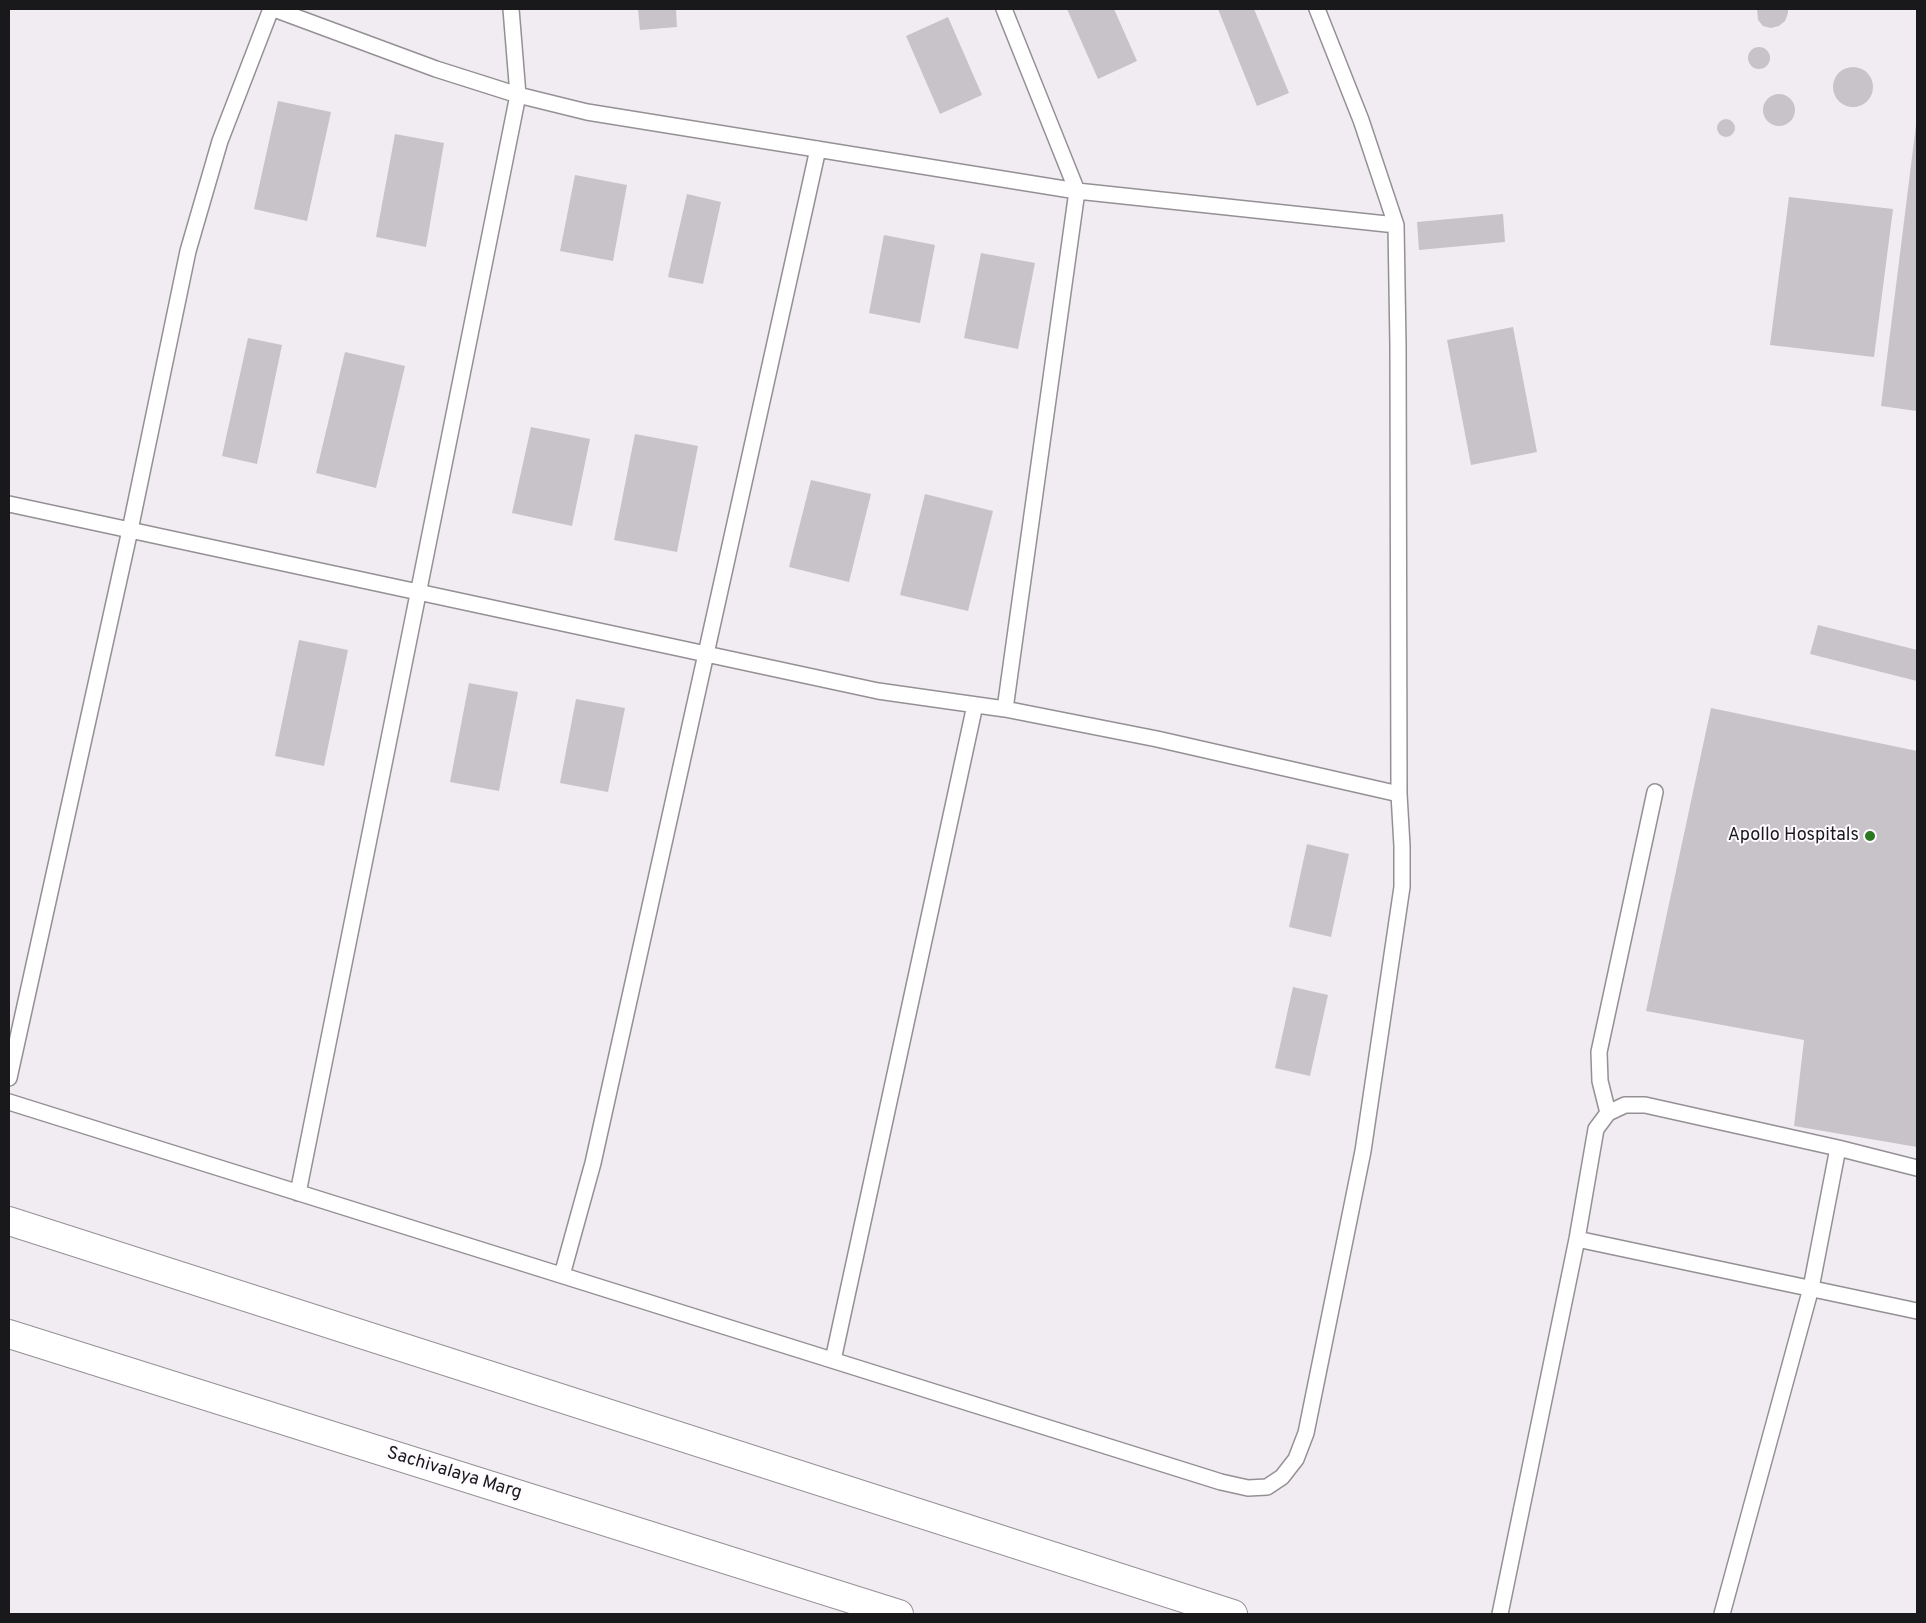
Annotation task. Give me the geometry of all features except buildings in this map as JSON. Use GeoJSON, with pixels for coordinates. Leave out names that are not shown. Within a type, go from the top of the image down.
{"type":"FeatureCollection","features":[{"type":"Feature","properties":{"kind":"main road"},"geometry":{"type":"LineString","coordinates":[[9,1221],[1233,1614]]}},
{"type":"Feature","properties":{"kind":"main road","name":"Sachivalaya Marg"},"geometry":{"type":"LineString","coordinates":[[9,1334],[899,1614]]}},
{"type":"Feature","properties":{"kind":"lane"},"geometry":{"type":"LineString","coordinates":[[9,1078],[130,530],[188,251],[220,141],[273,9],[436,69],[518,96],[587,112],[1078,191],[1396,225]]}},
{"type":"Feature","properties":{"kind":"lane"},"geometry":{"type":"LineString","coordinates":[[298,1193],[518,96],[511,9]]}},
{"type":"Feature","properties":{"kind":"lane"},"geometry":{"type":"LineString","coordinates":[[1004,9],[1078,191],[1005,709]]}},
{"type":"Feature","properties":{"kind":"lane"},"geometry":{"type":"LineString","coordinates":[[9,1102],[1222,1482],[1248,1488],[1267,1487],[1282,1477],[1296,1459],[1306,1433],[1363,1151],[1402,887],[1399,794],[1396,225],[1361,120],[1316,9]]}},
{"type":"Feature","properties":{"kind":"lane"},"geometry":{"type":"LineString","coordinates":[[562,1275],[593,1163],[818,149]]}},
{"type":"Feature","properties":{"kind":"lane"},"geometry":{"type":"LineString","coordinates":[[9,504],[878,691],[1005,709],[1157,739],[1399,794]]}},
{"type":"Feature","properties":{"kind":"lane"},"geometry":{"type":"LineString","coordinates":[[833,1360],[975,704]]}},
{"type":"Feature","properties":{"kind":"lane"},"geometry":{"type":"LineString","coordinates":[[1608,1113],[1600,1081],[1599,1052],[1655,792]]}},
{"type":"Feature","properties":{"kind":"lane"},"geometry":{"type":"LineString","coordinates":[[1500,1614],[1577,1239],[1596,1129],[1608,1113],[1625,1105],[1645,1105],[1838,1148],[1917,1168]]}},
{"type":"Feature","properties":{"kind":"lane"},"geometry":{"type":"LineString","coordinates":[[1722,1614],[1811,1288],[1838,1148]]}},
{"type":"Feature","properties":{"kind":"lane"},"geometry":{"type":"LineString","coordinates":[[1577,1239],[1917,1311]]}},
{"type":"Feature","properties":{"kind":"place","name":"Apollo Hospitals"},"geometry":{"type":"Point","coordinates":[1870,836]}}]}
